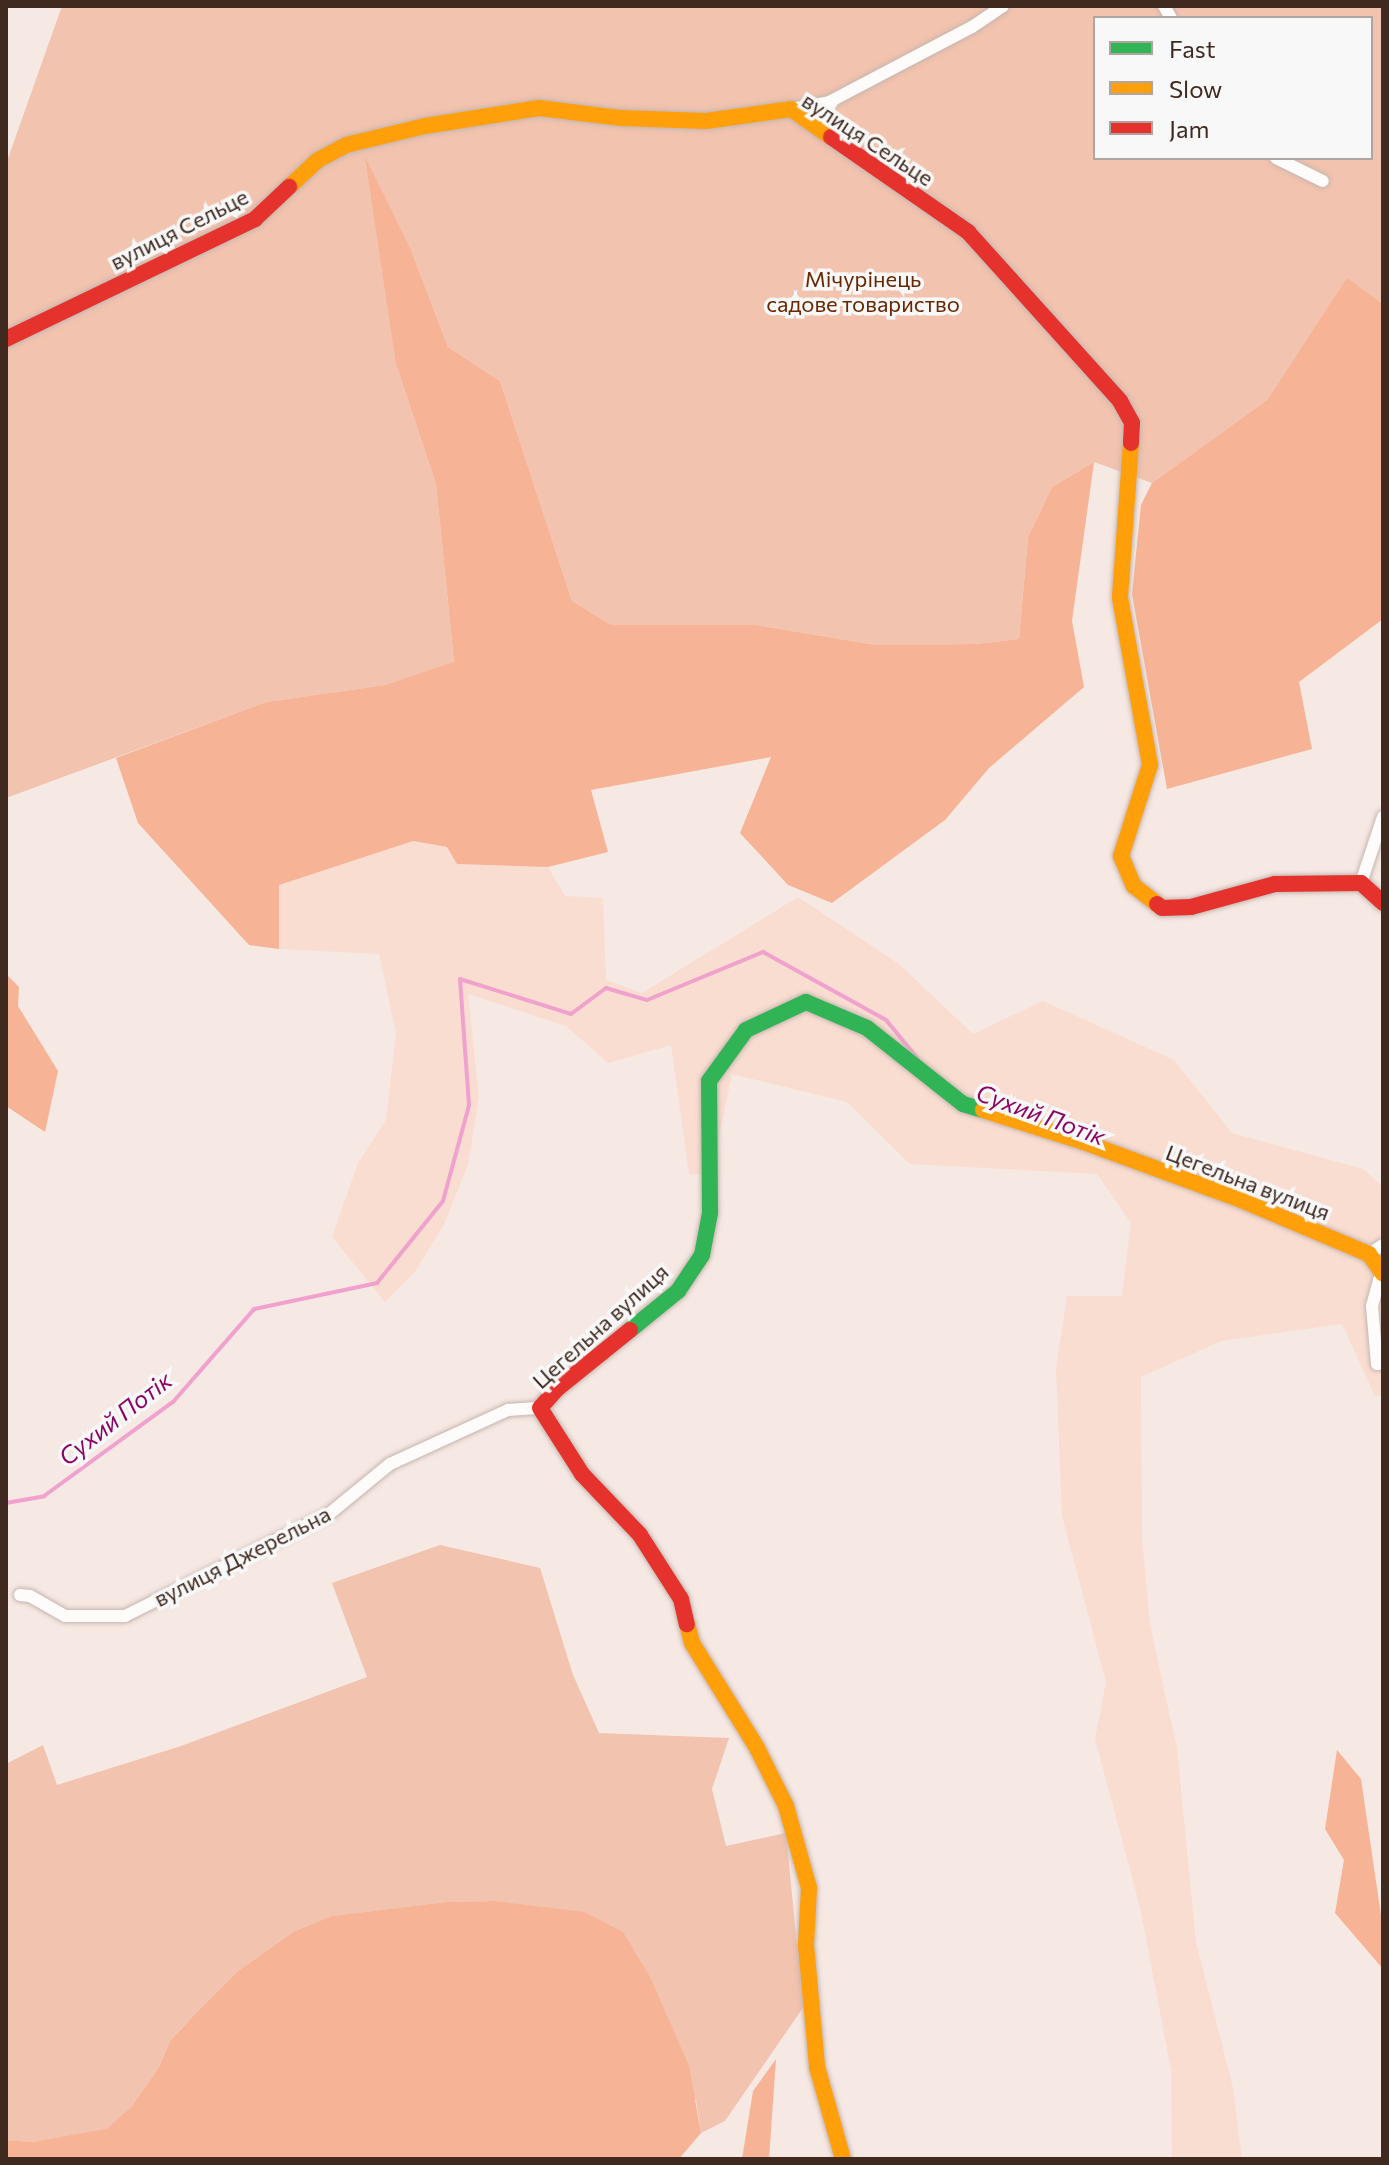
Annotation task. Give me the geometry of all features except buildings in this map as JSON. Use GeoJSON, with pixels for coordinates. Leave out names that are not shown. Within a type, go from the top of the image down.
{"type":"FeatureCollection","features":[{"type":"Feature","properties":{"kind":"street"},"geometry":{"type":"LineString","coordinates":[[791,109],[829,102],[972,27],[1003,6]]}},
{"type":"Feature","properties":{"kind":"street","name":"вулиця Сельце"},"geometry":{"type":"LineString","coordinates":[[6,339],[255,219],[318,160],[346,145],[425,126],[539,108],[621,118],[706,121],[791,109],[968,232],[1120,401],[1132,423],[1120,598],[1150,765],[1121,856],[1134,886],[1162,908],[1191,907],[1275,884],[1361,883]]}},
{"type":"Feature","properties":{"kind":"street"},"geometry":{"type":"LineString","coordinates":[[1280,160],[1323,181]]}},
{"type":"Feature","properties":{"kind":"street"},"geometry":{"type":"LineString","coordinates":[[1383,817],[1361,883],[1383,903]]}},
{"type":"Feature","properties":{"kind":"street","name":"Цегельна вулиця"},"geometry":{"type":"LineString","coordinates":[[843,2159],[817,2067],[806,1945],[809,1888],[786,1806],[757,1748],[692,1643],[681,1599],[640,1535],[582,1474],[540,1408],[557,1389],[678,1291],[702,1255],[710,1213],[709,1081],[746,1030],[806,1002],[867,1028],[963,1104],[1081,1141],[1376,1250],[1381,1277]]}},
{"type":"Feature","properties":{"kind":"street"},"geometry":{"type":"LineString","coordinates":[[1381,1277],[1372,1306],[1377,1364],[1383,1363]]}},
{"type":"Feature","properties":{"kind":"street","name":"вулиця Джерельна"},"geometry":{"type":"LineString","coordinates":[[20,1595],[30,1596],[65,1616],[125,1616],[329,1514],[390,1464],[508,1410],[540,1408]]}},
{"type":"Feature","properties":{"kind":"shaded area"},"geometry":{"type":"Polygon","coordinates":[[[365,157],[411,250],[448,347],[500,381],[572,601],[611,625],[756,625],[876,645],[975,644],[1019,639],[1028,537],[1052,487],[1094,462],[1072,621],[1084,687],[989,768],[945,820],[832,903],[788,885],[740,833],[771,757],[591,790],[608,852],[548,867],[457,864],[447,847],[413,841],[279,885],[279,949],[249,945],[138,823],[116,758],[266,702],[385,685],[454,662],[436,484],[396,364],[365,157]]]}},
{"type":"Feature","properties":{"kind":"shaded area"},"geometry":{"type":"Polygon","coordinates":[[[1347,278],[1383,304],[1383,619],[1299,682],[1312,749],[1167,789],[1132,594],[1141,505],[1152,483],[1267,400],[1347,278]]]}},
{"type":"Feature","properties":{"kind":"shaded area"},"geometry":{"type":"Polygon","coordinates":[[[413,841],[447,847],[458,864],[548,867],[565,896],[603,898],[606,980],[642,993],[798,897],[899,964],[973,1034],[1043,1001],[1174,1060],[1232,1133],[1363,1169],[1383,1187],[1383,1395],[1375,1396],[1342,1324],[1221,1341],[1141,1377],[1142,1538],[1150,1625],[1177,1748],[1196,1942],[1233,2088],[1242,2159],[1172,2159],[1171,2070],[1140,1907],[1095,1739],[1106,1682],[1062,1516],[1056,1368],[1067,1296],[1122,1296],[1131,1223],[1097,1174],[910,1164],[847,1102],[732,1074],[711,1174],[689,1174],[671,1045],[608,1063],[566,1026],[468,994],[479,1097],[468,1165],[444,1224],[415,1272],[385,1302],[332,1237],[358,1163],[386,1120],[396,1033],[379,954],[279,949],[278,885],[413,841]]]}},
{"type":"Feature","properties":{"kind":"shaded area"},"geometry":{"type":"Polygon","coordinates":[[[6,974],[19,987],[18,1006],[58,1071],[45,1132],[6,1106],[6,974]]]}},
{"type":"Feature","properties":{"kind":"shaded area"},"geometry":{"type":"Polygon","coordinates":[[[1337,1750],[1361,1779],[1383,1929],[1383,1969],[1335,1913],[1344,1860],[1325,1829],[1337,1750]]]}},
{"type":"Feature","properties":{"kind":"shaded area"},"geometry":{"type":"Polygon","coordinates":[[[494,1901],[584,1912],[623,1932],[650,1977],[689,2066],[701,2133],[679,2159],[6,2159],[6,2140],[32,2142],[107,2129],[132,2106],[159,2067],[170,2041],[197,2012],[238,1971],[293,1932],[332,1916],[446,1902],[494,1901]]]}},
{"type":"Feature","properties":{"kind":"shaded area"},"geometry":{"type":"Polygon","coordinates":[[[776,2059],[769,2159],[742,2159],[753,2091],[776,2059]]]}},
{"type":"Feature","properties":{"kind":"green space","name":"Мічурінець садове товариство"},"geometry":{"type":"Polygon","coordinates":[[[62,6],[1383,6],[1383,304],[1347,279],[1267,400],[1152,483],[1094,462],[1052,487],[1028,537],[1019,639],[975,644],[876,645],[756,625],[611,625],[572,601],[500,381],[448,347],[411,250],[396,364],[436,484],[454,663],[385,685],[266,702],[6,798],[6,164],[62,6]]]}},
{"type":"Feature","properties":{"kind":"green space"},"geometry":{"type":"Polygon","coordinates":[[[440,1545],[540,1568],[573,1675],[599,1733],[729,1738],[712,1789],[726,1846],[786,1833],[797,1946],[806,1945],[811,1996],[725,2121],[701,2133],[696,2100],[494,1901],[446,1902],[333,1916],[293,1932],[238,1971],[197,2012],[170,2041],[159,2067],[132,2106],[107,2130],[32,2142],[6,2140],[6,1764],[43,1745],[57,1785],[181,1746],[367,1677],[332,1583],[440,1545]]]}},
{"type":"Feature","properties":{"kind":"waterway","name":"Сухий Потік"},"geometry":{"type":"LineString","coordinates":[[6,1503],[44,1496],[173,1402],[254,1309],[377,1283],[443,1201],[469,1105],[460,979],[571,1014],[606,988],[647,1000],[763,952],[886,1020],[918,1059]]}},
{"type":"Feature","properties":{"kind":"traffic: fast"},"geometry":{"type":"LineString","coordinates":[[630,1330],[678,1291],[702,1255],[710,1213],[709,1081],[746,1030],[806,1002],[867,1028],[963,1104],[983,1110]]}},
{"type":"Feature","properties":{"kind":"traffic: slow"},"geometry":{"type":"LineString","coordinates":[[289,187],[318,160],[346,145],[425,126],[539,108],[621,118],[706,121],[791,109],[831,137]]}},
{"type":"Feature","properties":{"kind":"traffic: slow"},"geometry":{"type":"LineString","coordinates":[[1131,443],[1120,598],[1150,765],[1121,856],[1134,886],[1157,904]]}},
{"type":"Feature","properties":{"kind":"traffic: slow"},"geometry":{"type":"LineString","coordinates":[[983,1110],[1081,1141],[1241,1200],[1369,1254],[1383,1274]]}},
{"type":"Feature","properties":{"kind":"traffic: slow"},"geometry":{"type":"LineString","coordinates":[[687,1624],[692,1643],[757,1748],[786,1806],[809,1888],[806,1945],[817,2067],[843,2159]]}},
{"type":"Feature","properties":{"kind":"traffic: jam"},"geometry":{"type":"LineString","coordinates":[[831,137],[968,232],[1120,401],[1132,423],[1131,443]]}},
{"type":"Feature","properties":{"kind":"traffic: jam"},"geometry":{"type":"LineString","coordinates":[[6,339],[255,219],[289,187]]}},
{"type":"Feature","properties":{"kind":"traffic: jam"},"geometry":{"type":"LineString","coordinates":[[1157,904],[1162,908],[1191,907],[1275,884],[1361,883],[1383,903]]}},
{"type":"Feature","properties":{"kind":"traffic: jam"},"geometry":{"type":"LineString","coordinates":[[630,1330],[557,1389],[540,1408],[582,1474],[640,1535],[681,1599],[687,1624]]}}]}
